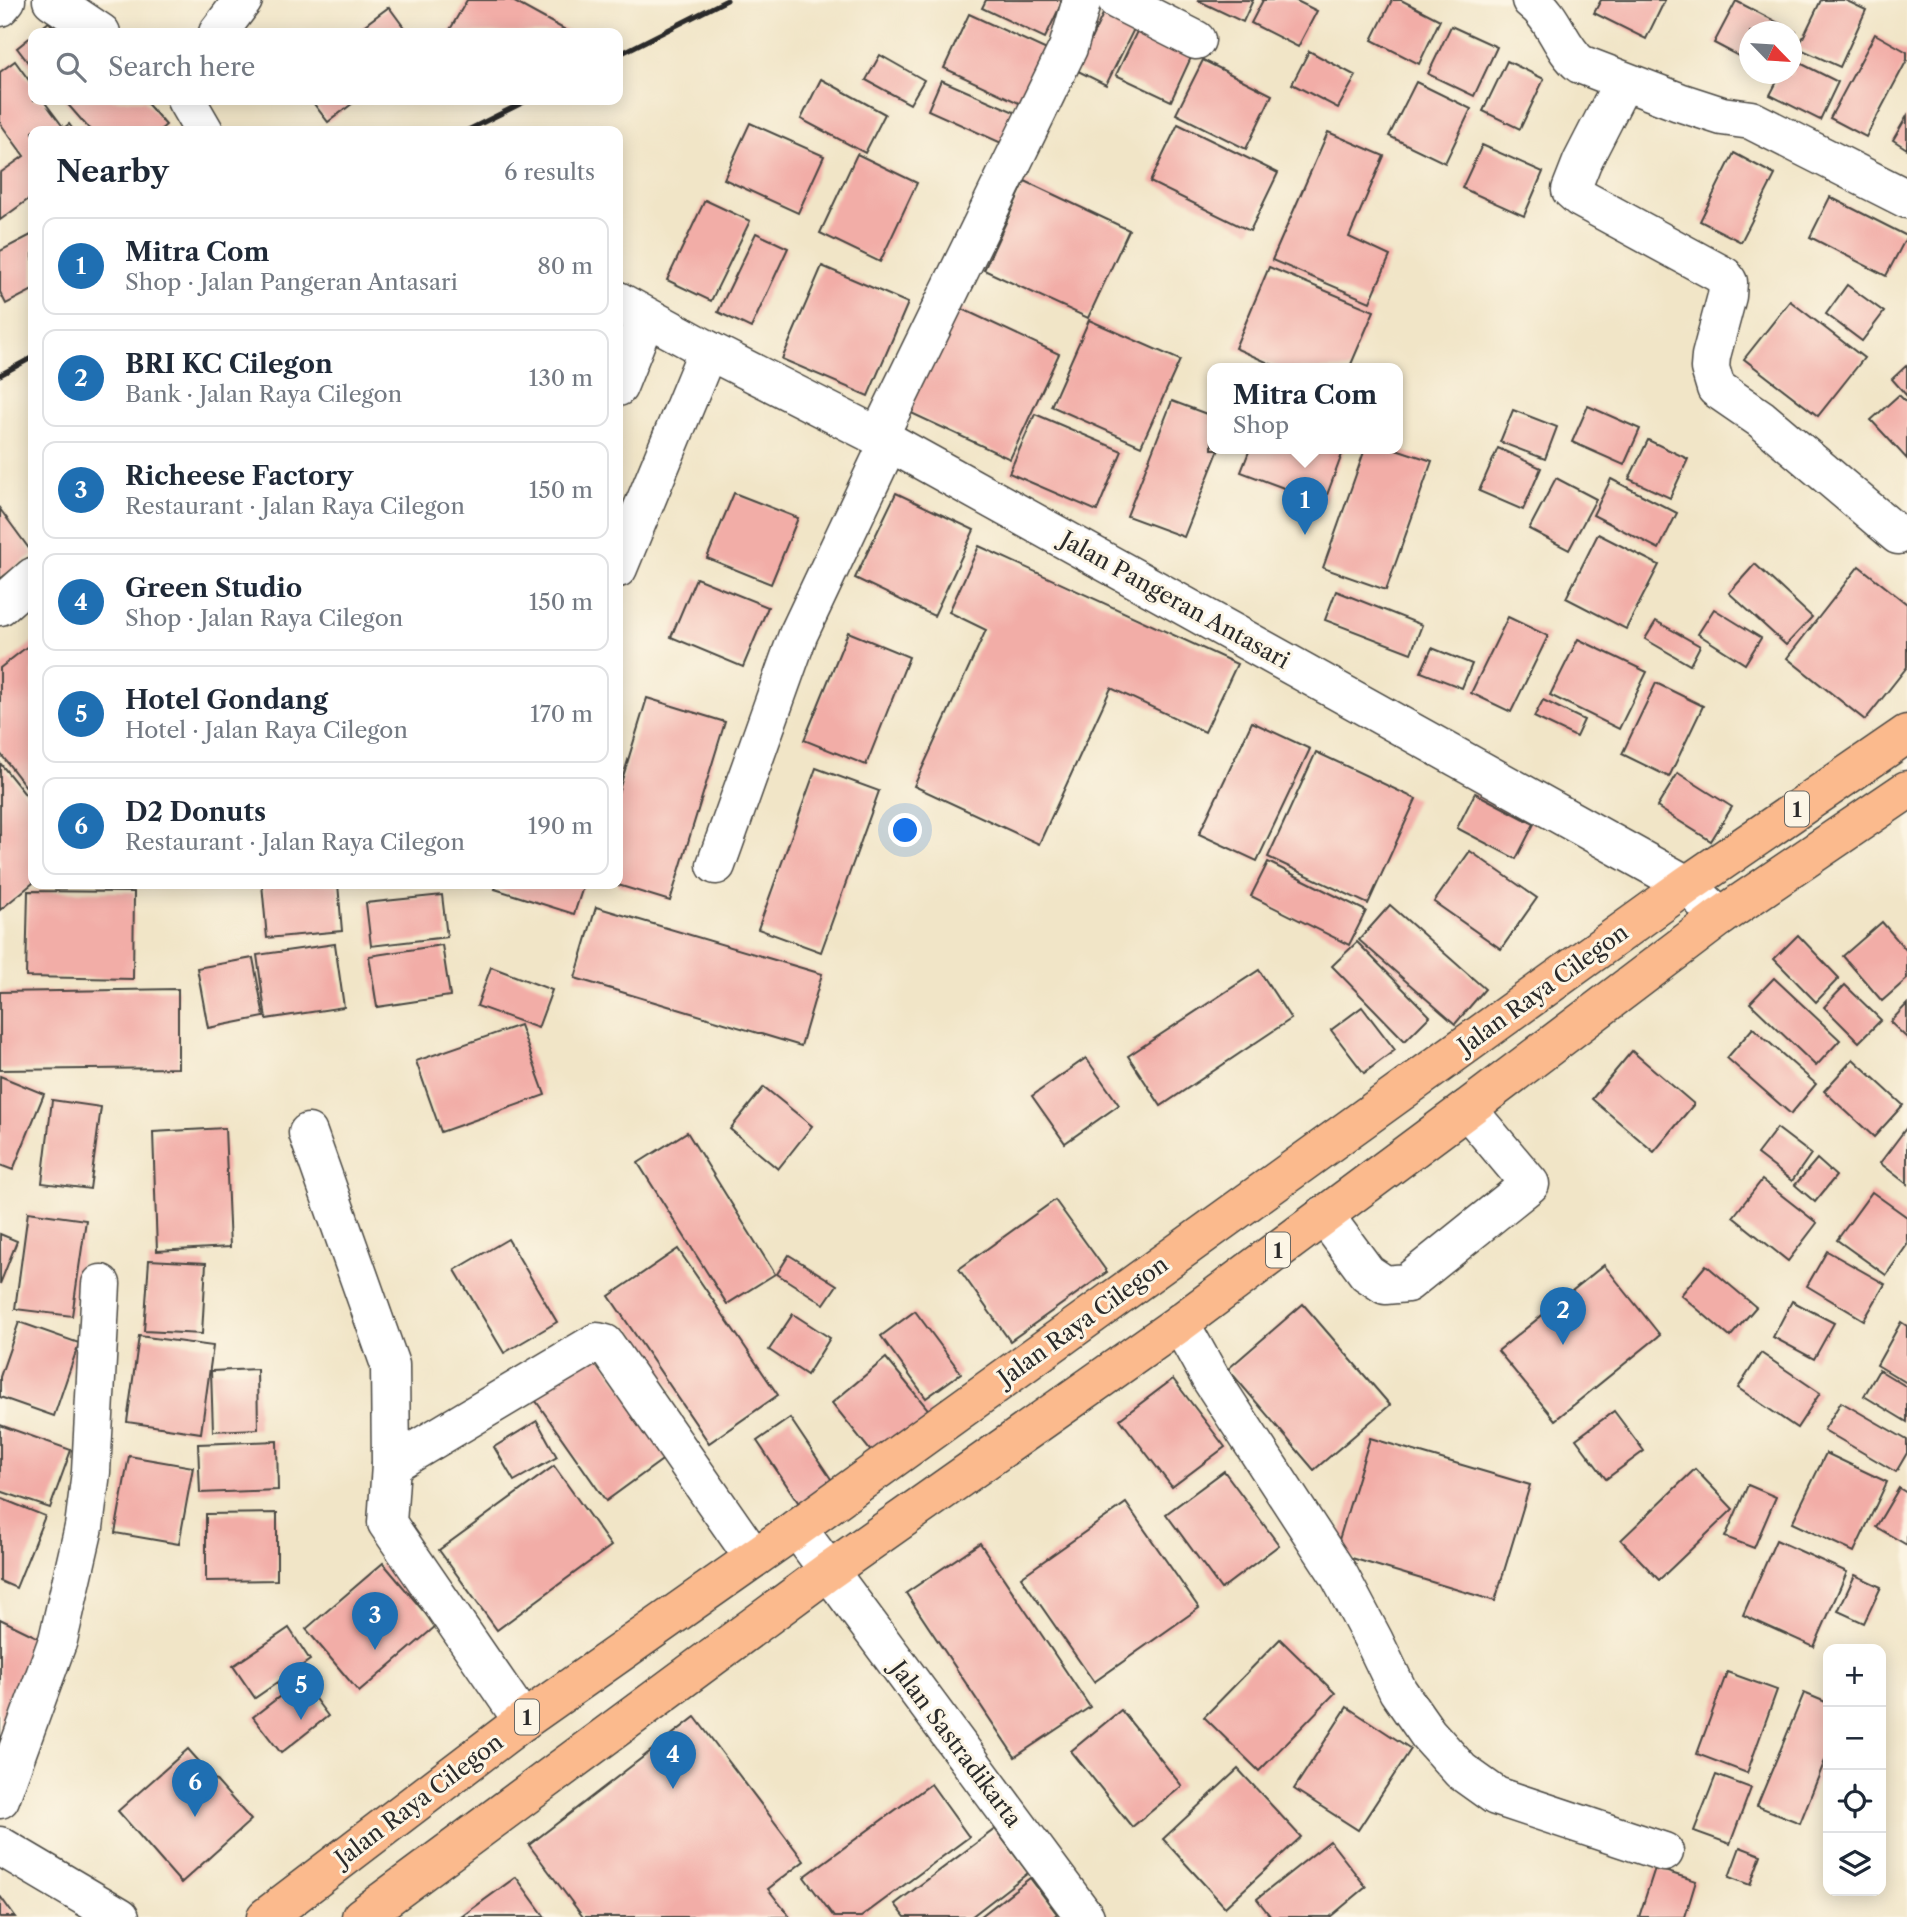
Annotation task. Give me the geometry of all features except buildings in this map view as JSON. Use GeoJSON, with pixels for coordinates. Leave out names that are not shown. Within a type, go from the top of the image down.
{"type":"FeatureCollection","features":[{"type":"Feature","properties":{"kind":"highway","name":"Jalan Raya Cilegon"},"geometry":{"type":"LineString","coordinates":[[266,1917],[523,1721],[797,1528],[1688,885],[1907,734]]}},
{"type":"Feature","properties":{"kind":"highway","name":"Jalan Raya Cilegon"},"geometry":{"type":"LineString","coordinates":[[361,1917],[827,1572],[1181,1323],[1720,917],[1907,790]]}},
{"type":"Feature","properties":{"kind":"street"},"geometry":{"type":"LineString","coordinates":[[0,7],[6,0]]}},
{"type":"Feature","properties":{"kind":"street"},"geometry":{"type":"LineString","coordinates":[[52,0],[94,28]]}},
{"type":"Feature","properties":{"kind":"street"},"geometry":{"type":"LineString","coordinates":[[222,28],[243,0]]}},
{"type":"Feature","properties":{"kind":"street"},"geometry":{"type":"LineString","coordinates":[[716,865],[798,635],[884,439],[1068,48],[1082,0]]}},
{"type":"Feature","properties":{"kind":"street"},"geometry":{"type":"LineString","coordinates":[[1117,0],[1196,40]]}},
{"type":"Feature","properties":{"kind":"street"},"geometry":{"type":"LineString","coordinates":[[1531,0],[1550,18],[1580,64],[1623,82],[1722,116],[1751,120],[1907,200]]}},
{"type":"Feature","properties":{"kind":"street"},"geometry":{"type":"LineString","coordinates":[[1623,82],[1570,190],[1580,198],[1724,276],[1728,282],[1727,296],[1710,368],[1716,388],[1761,419],[1904,535]]}},
{"type":"Feature","properties":{"kind":"street"},"geometry":{"type":"LineString","coordinates":[[189,105],[201,126]]}},
{"type":"Feature","properties":{"kind":"street"},"geometry":{"type":"LineString","coordinates":[[623,359],[632,309]]}},
{"type":"Feature","properties":{"kind":"street","name":"Jalan Pangeran Antasari"},"geometry":{"type":"LineString","coordinates":[[632,309],[884,439],[1688,885],[1720,917]]}},
{"type":"Feature","properties":{"kind":"street"},"geometry":{"type":"LineString","coordinates":[[623,556],[708,350]]}},
{"type":"Feature","properties":{"kind":"street"},"geometry":{"type":"LineString","coordinates":[[0,606],[28,581]]}},
{"type":"Feature","properties":{"kind":"street"},"geometry":{"type":"LineString","coordinates":[[1324,1214],[1367,1273],[1385,1285],[1408,1283],[1530,1184],[1467,1109]]}},
{"type":"Feature","properties":{"kind":"street"},"geometry":{"type":"LineString","coordinates":[[308,1133],[390,1365],[391,1465],[387,1523],[523,1721]]}},
{"type":"Feature","properties":{"kind":"street"},"geometry":{"type":"LineString","coordinates":[[0,1799],[58,1640],[84,1527],[91,1472],[101,1284]]}},
{"type":"Feature","properties":{"kind":"street"},"geometry":{"type":"LineString","coordinates":[[1181,1323],[1211,1379],[1339,1575],[1398,1691],[1428,1734],[1461,1771],[1496,1796],[1664,1852]]}},
{"type":"Feature","properties":{"kind":"street"},"geometry":{"type":"LineString","coordinates":[[391,1465],[601,1342],[605,1344],[754,1558]]}},
{"type":"Feature","properties":{"kind":"street","name":"Jalan Sastradikarta"},"geometry":{"type":"LineString","coordinates":[[797,1528],[1085,1917]]}},
{"type":"Feature","properties":{"kind":"street"},"geometry":{"type":"LineString","coordinates":[[0,1846],[120,1917]]}},
{"type":"Feature","properties":{"kind":"railway"},"geometry":{"type":"LineString","coordinates":[[623,52],[727,0]]}},
{"type":"Feature","properties":{"kind":"railway"},"geometry":{"type":"LineString","coordinates":[[476,126],[518,105]]}},
{"type":"Feature","properties":{"kind":"railway"},"geometry":{"type":"LineString","coordinates":[[0,375],[28,360]]}},
{"type":"Feature","properties":{"kind":"place","name":"Mitra Com"},"geometry":{"type":"Point","coordinates":[1305,535]}},
{"type":"Feature","properties":{"kind":"place","name":"BRI KC Cilegon"},"geometry":{"type":"Point","coordinates":[1563,1345]}},
{"type":"Feature","properties":{"kind":"place","name":"Richeese Factory"},"geometry":{"type":"Point","coordinates":[375,1650]}},
{"type":"Feature","properties":{"kind":"place","name":"Hotel Gondang"},"geometry":{"type":"Point","coordinates":[301,1720]}},
{"type":"Feature","properties":{"kind":"place","name":"Green Studio"},"geometry":{"type":"Point","coordinates":[673,1789]}},
{"type":"Feature","properties":{"kind":"place","name":"D2 Donuts"},"geometry":{"type":"Point","coordinates":[195,1817]}}]}
